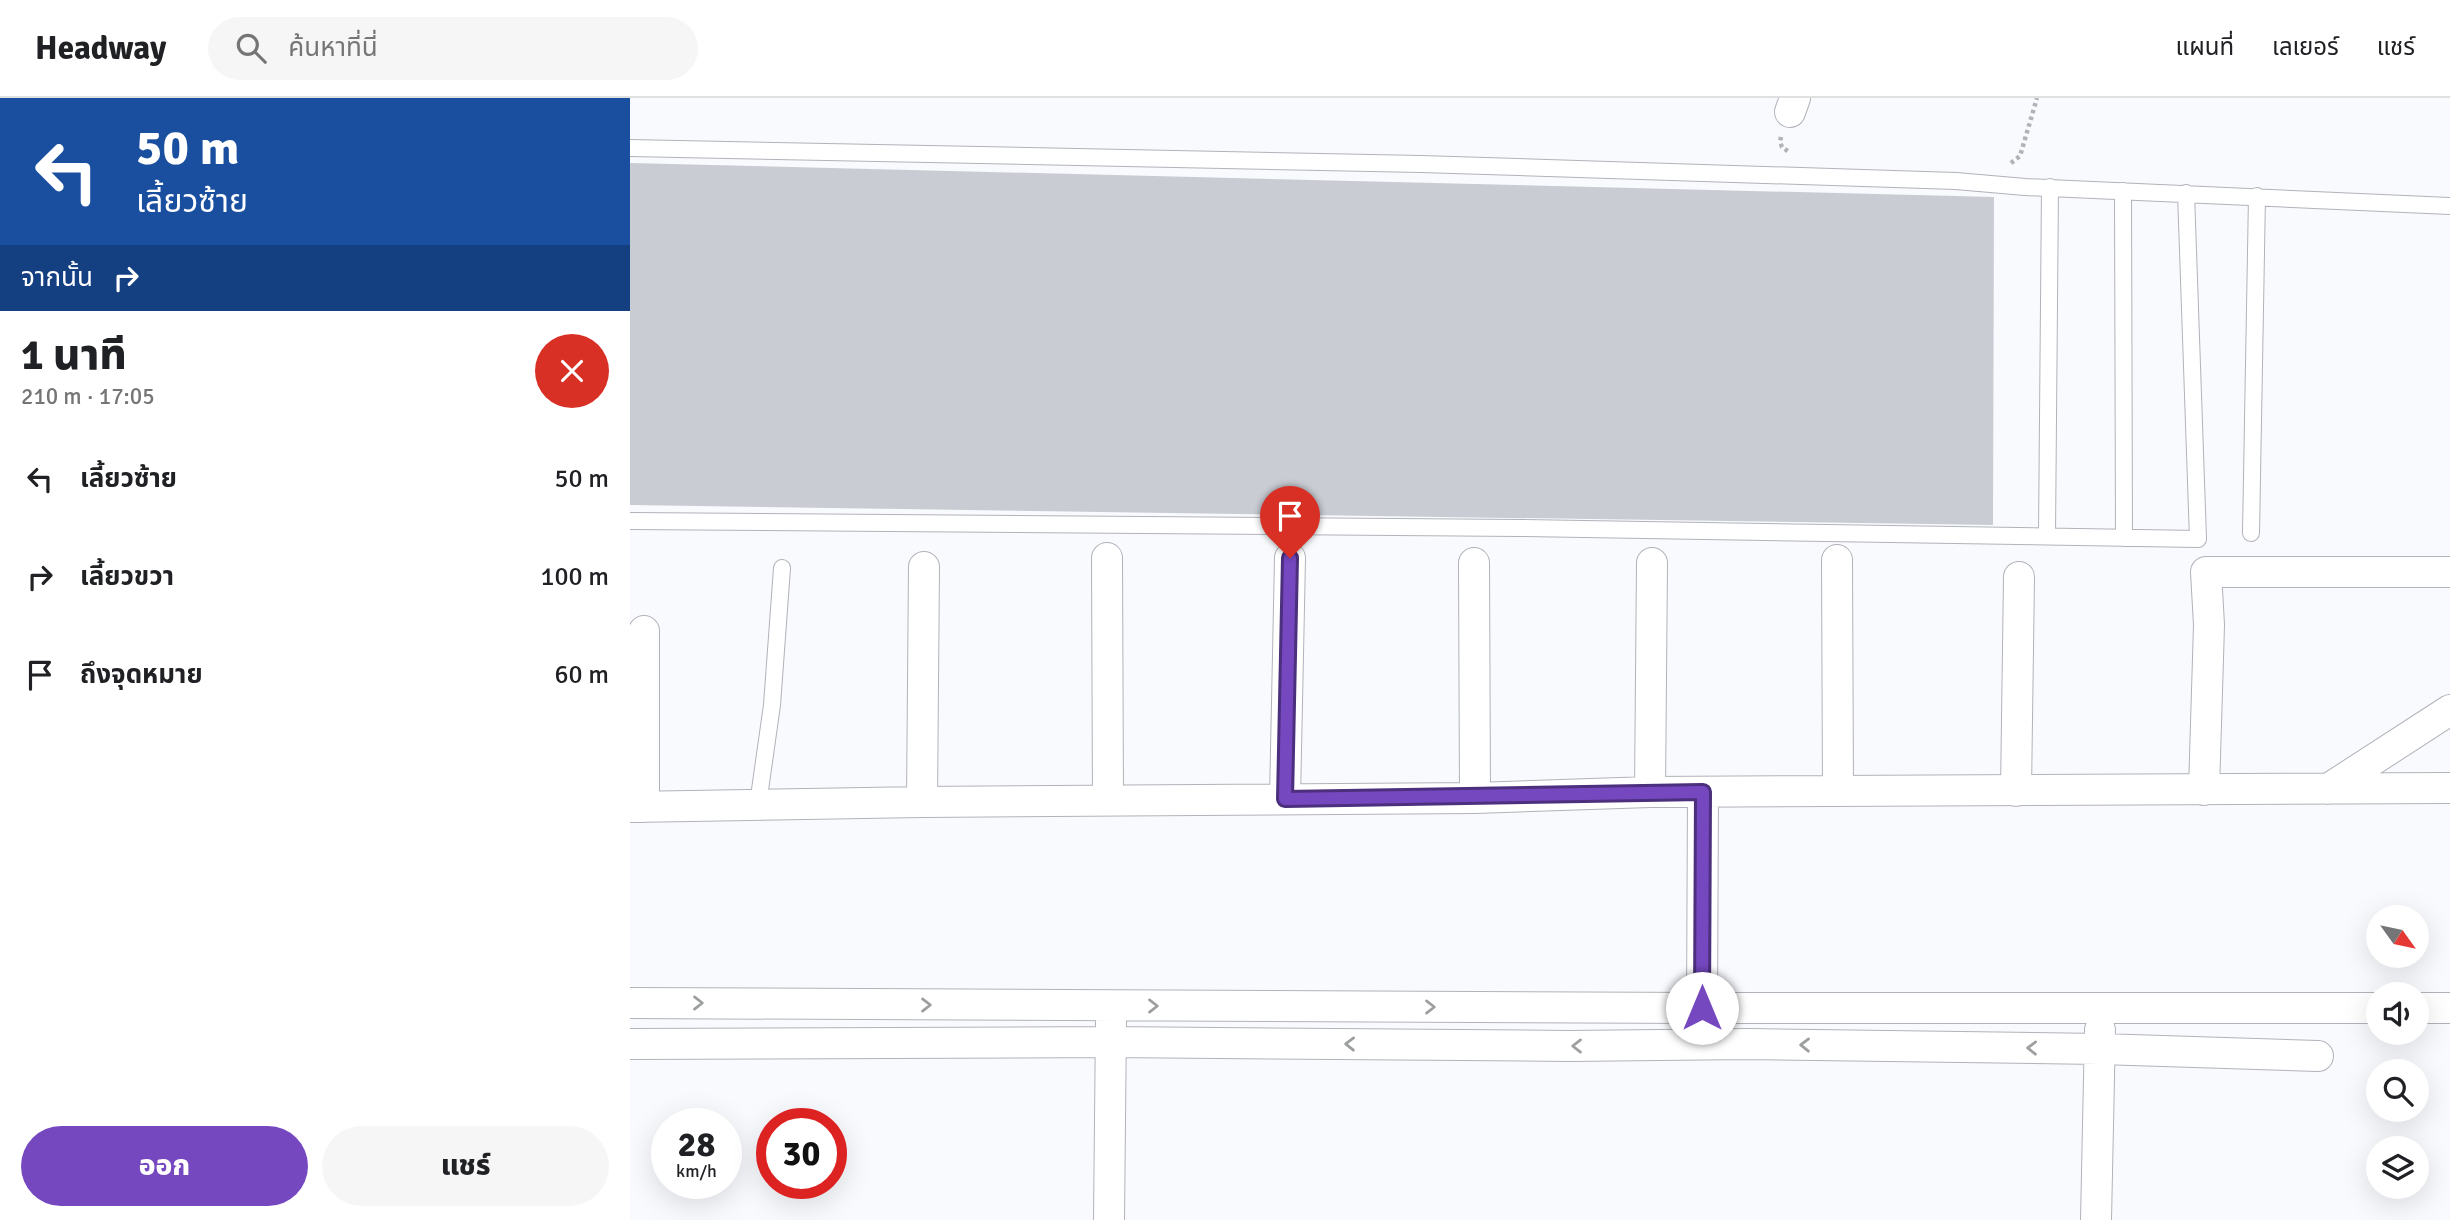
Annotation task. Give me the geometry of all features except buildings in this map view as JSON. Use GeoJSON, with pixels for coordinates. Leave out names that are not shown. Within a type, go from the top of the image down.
{"type":"FeatureCollection","features":[{"type":"Feature","properties":{"kind":"street"},"geometry":{"type":"LineString","coordinates":[[1107,558],[1108,800]]}},
{"type":"Feature","properties":{"kind":"street"},"geometry":{"type":"LineString","coordinates":[[1285,799],[1290,558]]}},
{"type":"Feature","properties":{"kind":"street"},"geometry":{"type":"LineString","coordinates":[[1837,560],[1838,791]]}},
{"type":"Feature","properties":{"kind":"street"},"geometry":{"type":"LineString","coordinates":[[1474,563],[1475,798]]}},
{"type":"Feature","properties":{"kind":"street"},"geometry":{"type":"LineString","coordinates":[[1650,792],[1652,563]]}},
{"type":"Feature","properties":{"kind":"street"},"geometry":{"type":"LineString","coordinates":[[922,802],[924,567]]}},
{"type":"Feature","properties":{"kind":"street"},"geometry":{"type":"LineString","coordinates":[[2204,790],[2209,625],[2206,572],[2450,572]]}},
{"type":"Feature","properties":{"kind":"street"},"geometry":{"type":"LineString","coordinates":[[2016,791],[2019,577]]}},
{"type":"Feature","properties":{"kind":"street"},"geometry":{"type":"LineString","coordinates":[[644,631],[637,807],[1475,798],[1650,792],[2450,788]]}},
{"type":"Feature","properties":{"kind":"street"},"geometry":{"type":"LineString","coordinates":[[2328,789],[2450,710]]}},
{"type":"Feature","properties":{"kind":"street"},"geometry":{"type":"LineString","coordinates":[[1702,1008],[1703,792]]}},
{"type":"Feature","properties":{"kind":"street"},"geometry":{"type":"LineString","coordinates":[[630,1003],[2366,1008]]}},
{"type":"Feature","properties":{"kind":"street"},"geometry":{"type":"LineString","coordinates":[[1109,1220],[1111,1006]]}},
{"type":"Feature","properties":{"kind":"street"},"geometry":{"type":"LineString","coordinates":[[2429,1008],[2450,1008]]}},
{"type":"Feature","properties":{"kind":"street"},"geometry":{"type":"LineString","coordinates":[[2096,1220],[2099,1009]]}},
{"type":"Feature","properties":{"kind":"street"},"geometry":{"type":"LineString","coordinates":[[630,1044],[1748,1044],[2100,1049],[2318,1056]]}},
{"type":"Feature","properties":{"kind":"lane"},"geometry":{"type":"LineString","coordinates":[[630,148],[1421,164],[1956,181],[2450,205]]}},
{"type":"Feature","properties":{"kind":"lane"},"geometry":{"type":"LineString","coordinates":[[2047,536],[2050,187]]}},
{"type":"Feature","properties":{"kind":"lane"},"geometry":{"type":"LineString","coordinates":[[2123,191],[2124,538]]}},
{"type":"Feature","properties":{"kind":"lane"},"geometry":{"type":"LineString","coordinates":[[630,521],[1521,528],[2198,539],[2186,193]]}},
{"type":"Feature","properties":{"kind":"lane"},"geometry":{"type":"LineString","coordinates":[[2251,533],[2257,196]]}},
{"type":"Feature","properties":{"kind":"lane"},"geometry":{"type":"LineString","coordinates":[[758,804],[772,705],[782,568]]}},
{"type":"Feature","properties":{"kind":"path"},"geometry":{"type":"LineString","coordinates":[[2008,164],[2020,156],[2037,98]]}},
{"type":"Feature","properties":{"kind":"path"},"geometry":{"type":"LineString","coordinates":[[1792,105],[1780,142],[1788,152],[1802,152]]}},
{"type":"Feature","properties":{"kind":"route"},"geometry":{"type":"LineString","coordinates":[[1290,558],[1285,799],[1475,798],[1703,792],[1702,1008]]}}]}
